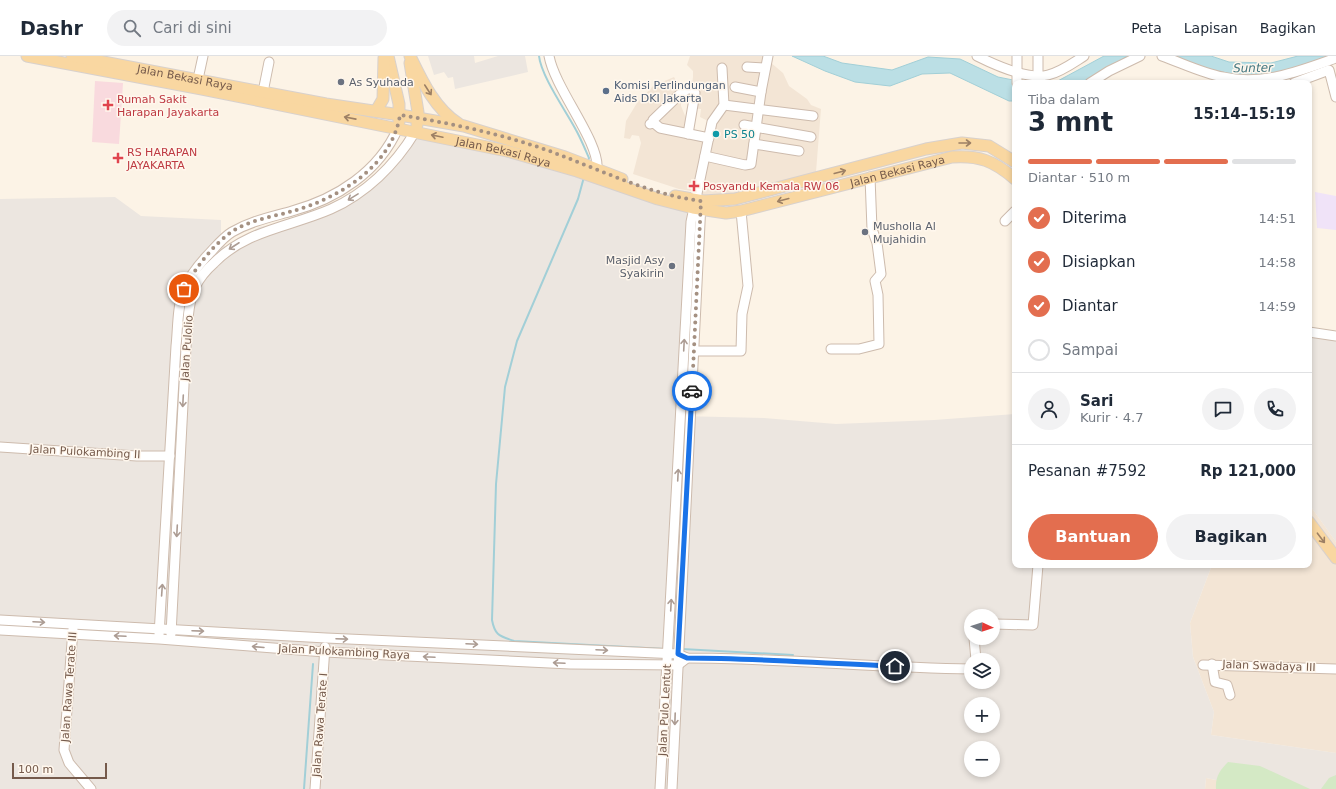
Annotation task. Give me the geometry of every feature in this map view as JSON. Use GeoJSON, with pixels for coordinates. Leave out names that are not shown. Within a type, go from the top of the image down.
{"type":"FeatureCollection","features":[{"type":"Feature","properties":{"kind":"main road","name":"Jalan Bekasi Raya"},"geometry":{"type":"LineString","coordinates":[[27,56],[295,103],[415,132],[578,167],[595,171],[658,199],[697,202],[753,196],[926,149],[962,143],[989,146],[1012,160]]}},
{"type":"Feature","properties":{"kind":"main road"},"geometry":{"type":"LineString","coordinates":[[376,111],[383,99],[384,56]]}},
{"type":"Feature","properties":{"kind":"main road"},"geometry":{"type":"LineString","coordinates":[[388,56],[399,104],[400,115],[398,128]]}},
{"type":"Feature","properties":{"kind":"main road"},"geometry":{"type":"LineString","coordinates":[[410,56],[418,118],[415,132]]}},
{"type":"Feature","properties":{"kind":"main road"},"geometry":{"type":"LineString","coordinates":[[410,56],[423,82],[443,111],[464,126]]}},
{"type":"Feature","properties":{"kind":"main road","name":"Jalan Bekasi Raya"},"geometry":{"type":"LineString","coordinates":[[78,57],[262,92],[295,103],[376,111],[464,126],[565,157],[578,167]]}},
{"type":"Feature","properties":{"kind":"main road","name":"Jalan Bekasi Raya"},"geometry":{"type":"LineString","coordinates":[[697,202],[726,212],[741,211],[952,157],[971,156],[993,163],[1012,175]]}},
{"type":"Feature","properties":{"kind":"main road"},"geometry":{"type":"LineString","coordinates":[[1312,526],[1336,558]]}},
{"type":"Feature","properties":{"kind":"street"},"geometry":{"type":"LineString","coordinates":[[198,80],[203,56]]}},
{"type":"Feature","properties":{"kind":"street"},"geometry":{"type":"LineString","coordinates":[[549,56],[557,79],[591,142],[597,159],[595,171]]}},
{"type":"Feature","properties":{"kind":"street"},"geometry":{"type":"LineString","coordinates":[[705,156],[750,165],[768,56]]}},
{"type":"Feature","properties":{"kind":"street"},"geometry":{"type":"LineString","coordinates":[[977,56],[1017,77],[1048,76],[1068,60],[1084,56]]}},
{"type":"Feature","properties":{"kind":"street"},"geometry":{"type":"LineString","coordinates":[[1017,56],[1017,77]]}},
{"type":"Feature","properties":{"kind":"street"},"geometry":{"type":"LineString","coordinates":[[1038,56],[1038,76]]}},
{"type":"Feature","properties":{"kind":"street"},"geometry":{"type":"LineString","coordinates":[[1095,80],[1109,71],[1140,56]]}},
{"type":"Feature","properties":{"kind":"street"},"geometry":{"type":"LineString","coordinates":[[1162,56],[1222,77],[1240,79],[1278,77],[1336,58]]}},
{"type":"Feature","properties":{"kind":"street"},"geometry":{"type":"LineString","coordinates":[[262,92],[269,62]]}},
{"type":"Feature","properties":{"kind":"street"},"geometry":{"type":"LineString","coordinates":[[746,67],[765,68]]}},
{"type":"Feature","properties":{"kind":"street"},"geometry":{"type":"LineString","coordinates":[[697,202],[712,121],[724,105],[725,94],[721,74],[722,68]]}},
{"type":"Feature","properties":{"kind":"street"},"geometry":{"type":"LineString","coordinates":[[1302,80],[1328,70],[1330,71],[1336,97]]}},
{"type":"Feature","properties":{"kind":"street"},"geometry":{"type":"LineString","coordinates":[[735,87],[761,92]]}},
{"type":"Feature","properties":{"kind":"street"},"geometry":{"type":"LineString","coordinates":[[688,134],[695,93],[692,88],[688,88],[680,95],[654,119],[651,124],[660,128],[688,134],[709,138]]}},
{"type":"Feature","properties":{"kind":"street"},"geometry":{"type":"LineString","coordinates":[[724,105],[813,116]]}},
{"type":"Feature","properties":{"kind":"street"},"geometry":{"type":"LineString","coordinates":[[744,125],[812,137]]}},
{"type":"Feature","properties":{"kind":"street","name":"Jalan Pulolio"},"geometry":{"type":"LineString","coordinates":[[159,634],[176,346],[179,305],[184,289],[198,266],[231,233],[256,221],[293,211],[332,196],[347,187],[374,166],[393,139],[398,128]]}},
{"type":"Feature","properties":{"kind":"street","name":"Jalan Pulolio"},"geometry":{"type":"LineString","coordinates":[[171,639],[186,347],[190,305],[202,274],[224,252],[249,237],[330,209],[346,202],[370,186],[384,173],[415,132]]}},
{"type":"Feature","properties":{"kind":"street"},"geometry":{"type":"LineString","coordinates":[[754,144],[799,151]]}},
{"type":"Feature","properties":{"kind":"street"},"geometry":{"type":"LineString","coordinates":[[374,166],[384,173]]}},
{"type":"Feature","properties":{"kind":"street"},"geometry":{"type":"LineString","coordinates":[[831,349],[859,349],[878,345],[878,295],[875,280],[881,276],[881,274],[877,243],[872,229],[870,177]]}},
{"type":"Feature","properties":{"kind":"street","name":"Jalan Pulo Lentut"},"geometry":{"type":"LineString","coordinates":[[672,789],[694,351],[697,202]]}},
{"type":"Feature","properties":{"kind":"street","name":"Jalan Pulo Lentut"},"geometry":{"type":"LineString","coordinates":[[660,789],[697,202]]}},
{"type":"Feature","properties":{"kind":"street"},"geometry":{"type":"LineString","coordinates":[[293,211],[297,221]]}},
{"type":"Feature","properties":{"kind":"street"},"geometry":{"type":"LineString","coordinates":[[694,351],[741,351],[742,314],[748,286],[741,211]]}},
{"type":"Feature","properties":{"kind":"street"},"geometry":{"type":"LineString","coordinates":[[1005,221],[1012,214]]}},
{"type":"Feature","properties":{"kind":"street"},"geometry":{"type":"LineString","coordinates":[[1312,332],[1336,336]]}},
{"type":"Feature","properties":{"kind":"street"},"geometry":{"type":"LineString","coordinates":[[176,346],[186,347]]}},
{"type":"Feature","properties":{"kind":"street"},"geometry":{"type":"LineString","coordinates":[[174,376],[185,377]]}},
{"type":"Feature","properties":{"kind":"street","name":"Jalan Pulokambing II"},"geometry":{"type":"LineString","coordinates":[[0,447],[138,456],[170,456]]}},
{"type":"Feature","properties":{"kind":"street"},"geometry":{"type":"LineString","coordinates":[[1000,624],[1033,625],[1038,568]]}},
{"type":"Feature","properties":{"kind":"street","name":"Jalan Pulokambing Raya"},"geometry":{"type":"LineString","coordinates":[[0,620],[73,624],[159,634],[171,639],[325,652],[570,664],[678,665]]}},
{"type":"Feature","properties":{"kind":"street","name":"Jalan Rawa Terate III"},"geometry":{"type":"LineString","coordinates":[[73,624],[64,750],[69,763],[91,789]]}},
{"type":"Feature","properties":{"kind":"street","name":"Jalan Pulokambing Raya"},"geometry":{"type":"LineString","coordinates":[[0,630],[72,634],[159,634],[171,630],[326,638],[679,650],[687,658],[779,659],[833,664],[964,669]]}},
{"type":"Feature","properties":{"kind":"street","name":"Jalan Rawa Terate I"},"geometry":{"type":"LineString","coordinates":[[315,789],[326,638]]}},
{"type":"Feature","properties":{"kind":"street"},"geometry":{"type":"LineString","coordinates":[[678,665],[687,658]]}},
{"type":"Feature","properties":{"kind":"street","name":"Jalan Swadaya III"},"geometry":{"type":"LineString","coordinates":[[1230,695],[1227,685],[1215,682],[1207,664],[1336,669]]}},
{"type":"Feature","properties":{"kind":"shaded area"},"geometry":{"type":"Polygon","coordinates":[[[428,56],[474,56],[475,63],[498,56],[525,56],[528,72],[455,89],[453,77],[448,78],[444,72],[434,75],[428,56]]]}},
{"type":"Feature","properties":{"kind":"shaded area"},"geometry":{"type":"Polygon","coordinates":[[[690,56],[763,56],[783,73],[789,86],[807,99],[811,105],[821,109],[816,172],[734,195],[705,195],[679,189],[633,174],[641,143],[639,136],[632,135],[630,139],[624,138],[626,121],[637,103],[653,86],[674,77],[681,90],[681,106],[689,125],[688,133],[701,135],[705,130],[708,121],[700,117],[701,109],[689,108],[693,77],[693,71],[687,65],[690,56]]]}},
{"type":"Feature","properties":{"kind":"shaded area","name":"Rumah Sakit Harapan Jayakarta"},"geometry":{"type":"Polygon","coordinates":[[[95,81],[123,83],[119,144],[92,142],[95,81]]]}},
{"type":"Feature","properties":{"kind":"shaded area"},"geometry":{"type":"Polygon","coordinates":[[[412,138],[503,150],[687,211],[680,416],[764,418],[836,424],[934,420],[1012,414],[1012,568],[1211,568],[1190,623],[1193,657],[1214,712],[1211,735],[1336,753],[1336,789],[1253,789],[1206,778],[1205,789],[0,789],[0,199],[115,197],[141,216],[221,220],[221,241],[226,248],[259,227],[301,220],[340,206],[383,171],[412,138]]]}},
{"type":"Feature","properties":{"kind":"shaded area"},"geometry":{"type":"Polygon","coordinates":[[[1315,192],[1336,196],[1336,230],[1317,228],[1315,192]]]}},
{"type":"Feature","properties":{"kind":"shaded area"},"geometry":{"type":"Polygon","coordinates":[[[1312,334],[1336,338],[1336,542],[1312,508],[1312,334]]]}},
{"type":"Feature","properties":{"kind":"shaded area"},"geometry":{"type":"Polygon","coordinates":[[[1312,508],[1336,542],[1336,753],[1211,735],[1214,712],[1193,657],[1190,623],[1211,568],[1312,568],[1312,508]]]}},
{"type":"Feature","properties":{"kind":"shaded area"},"geometry":{"type":"Polygon","coordinates":[[[1206,778],[1231,783],[1253,789],[1205,789],[1206,778]]]}},
{"type":"Feature","properties":{"kind":"green space"},"geometry":{"type":"Polygon","coordinates":[[[1228,762],[1260,766],[1310,789],[1216,789],[1216,781],[1219,774],[1228,762]]]}},
{"type":"Feature","properties":{"kind":"green space"},"geometry":{"type":"Polygon","coordinates":[[[1336,775],[1336,789],[1321,789],[1329,778],[1336,775]]]}},
{"type":"Feature","properties":{"kind":"water"},"geometry":{"type":"Polygon","coordinates":[[[792,56],[823,56],[842,63],[892,70],[928,57],[960,59],[998,77],[1013,80],[1012,101],[1009,101],[950,73],[922,74],[890,86],[855,82],[825,71],[792,56]]]}},
{"type":"Feature","properties":{"kind":"water"},"geometry":{"type":"Polygon","coordinates":[[[1104,56],[1127,56],[1090,80],[1060,80],[1104,56]]]}},
{"type":"Feature","properties":{"kind":"water","name":"Sunter"},"geometry":{"type":"Polygon","coordinates":[[[1174,56],[1211,56],[1229,62],[1271,63],[1298,56],[1328,56],[1281,72],[1243,78],[1217,74],[1174,56]]]}},
{"type":"Feature","properties":{"kind":"waterway"},"geometry":{"type":"LineString","coordinates":[[539,56],[544,73],[554,93],[580,137],[589,158],[588,161]]}},
{"type":"Feature","properties":{"kind":"waterway"},"geometry":{"type":"LineString","coordinates":[[584,177],[578,199],[517,341],[505,387],[496,484],[492,620],[493,625],[499,635],[514,641],[665,649]]}},
{"type":"Feature","properties":{"kind":"waterway"},"geometry":{"type":"LineString","coordinates":[[682,649],[793,655]]}},
{"type":"Feature","properties":{"kind":"waterway"},"geometry":{"type":"LineString","coordinates":[[304,789],[313,664]]}},
{"type":"Feature","properties":{"kind":"way so far"},"geometry":{"type":"LineString","coordinates":[[184,289],[198,266],[223,239],[231,233],[256,221],[293,211],[332,196],[362,176],[374,166],[393,139],[398,128],[400,115],[464,126],[565,157],[660,192],[701,201],[692,391]]}},
{"type":"Feature","properties":{"kind":"place","name":"As Syuhada"},"geometry":{"type":"Point","coordinates":[341,82]}},
{"type":"Feature","properties":{"kind":"place","name":"Komisi Perlindungan Aids DKI Jakarta"},"geometry":{"type":"Point","coordinates":[606,91]}},
{"type":"Feature","properties":{"kind":"place","name":"Rumah Sakit Harapan Jayakarta"},"geometry":{"type":"Point","coordinates":[108,105]}},
{"type":"Feature","properties":{"kind":"place","name":"PS 50"},"geometry":{"type":"Point","coordinates":[716,134]}},
{"type":"Feature","properties":{"kind":"place","name":"RS HARAPAN JAYAKARTA"},"geometry":{"type":"Point","coordinates":[118,158]}},
{"type":"Feature","properties":{"kind":"place","name":"Posyandu Kemala RW 06"},"geometry":{"type":"Point","coordinates":[694,186]}},
{"type":"Feature","properties":{"kind":"place","name":"Musholla Al Mujahidin"},"geometry":{"type":"Point","coordinates":[865,232]}},
{"type":"Feature","properties":{"kind":"place","name":"Masjid Asy Syakirin"},"geometry":{"type":"Point","coordinates":[672,266]}},
{"type":"Feature","properties":{"kind":"route"},"geometry":{"type":"LineString","coordinates":[[692,391],[678,654],[687,658],[779,659],[833,664],[895,666]]}}]}
